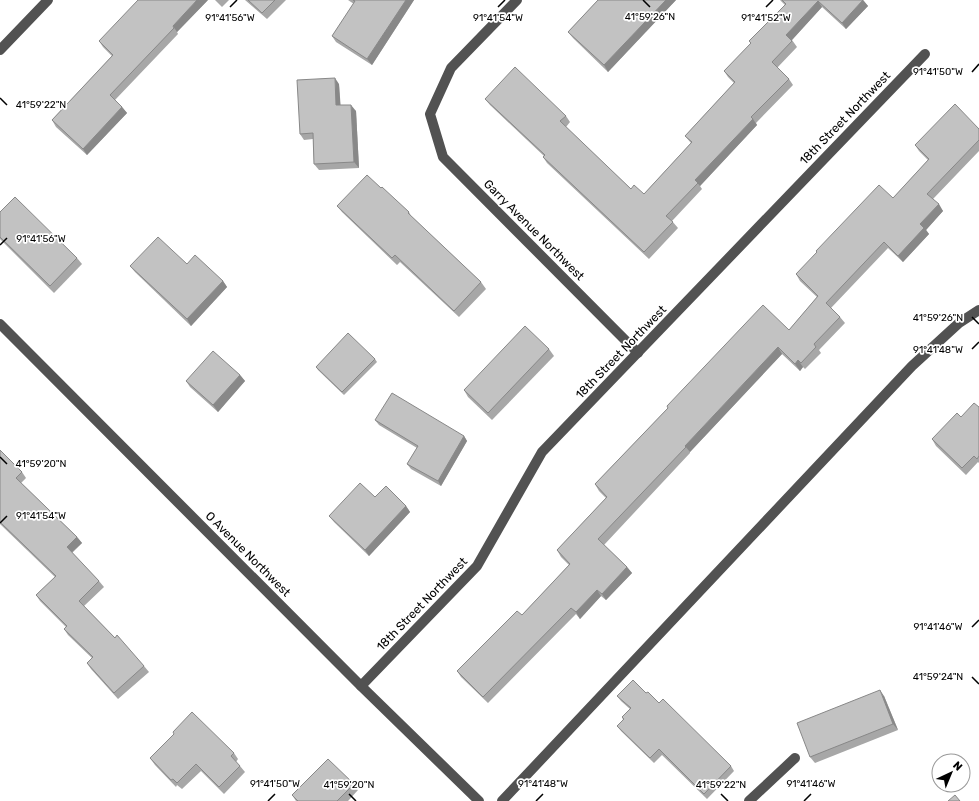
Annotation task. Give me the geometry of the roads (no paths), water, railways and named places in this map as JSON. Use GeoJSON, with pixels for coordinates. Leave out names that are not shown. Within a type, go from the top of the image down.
{"type":"FeatureCollection","features":[{"type":"Feature","properties":{"kind":"street"},"geometry":{"type":"LineString","coordinates":[[0,50],[48,0]]}},
{"type":"Feature","properties":{"kind":"street","name":"Garry Avenue Northwest"},"geometry":{"type":"LineString","coordinates":[[517,0],[452,68],[430,114],[443,157],[638,353]]}},
{"type":"Feature","properties":{"kind":"street","name":"18th Street Northwest"},"geometry":{"type":"LineString","coordinates":[[361,686],[477,566],[542,452],[924,54]]}},
{"type":"Feature","properties":{"kind":"street"},"geometry":{"type":"LineString","coordinates":[[502,801],[912,366],[959,323],[979,310]]}},
{"type":"Feature","properties":{"kind":"street","name":"O Avenue Northwest"},"geometry":{"type":"LineString","coordinates":[[0,324],[361,686],[479,801]]}},
{"type":"Feature","properties":{"kind":"street"},"geometry":{"type":"LineString","coordinates":[[749,801],[795,758]]}}]}
